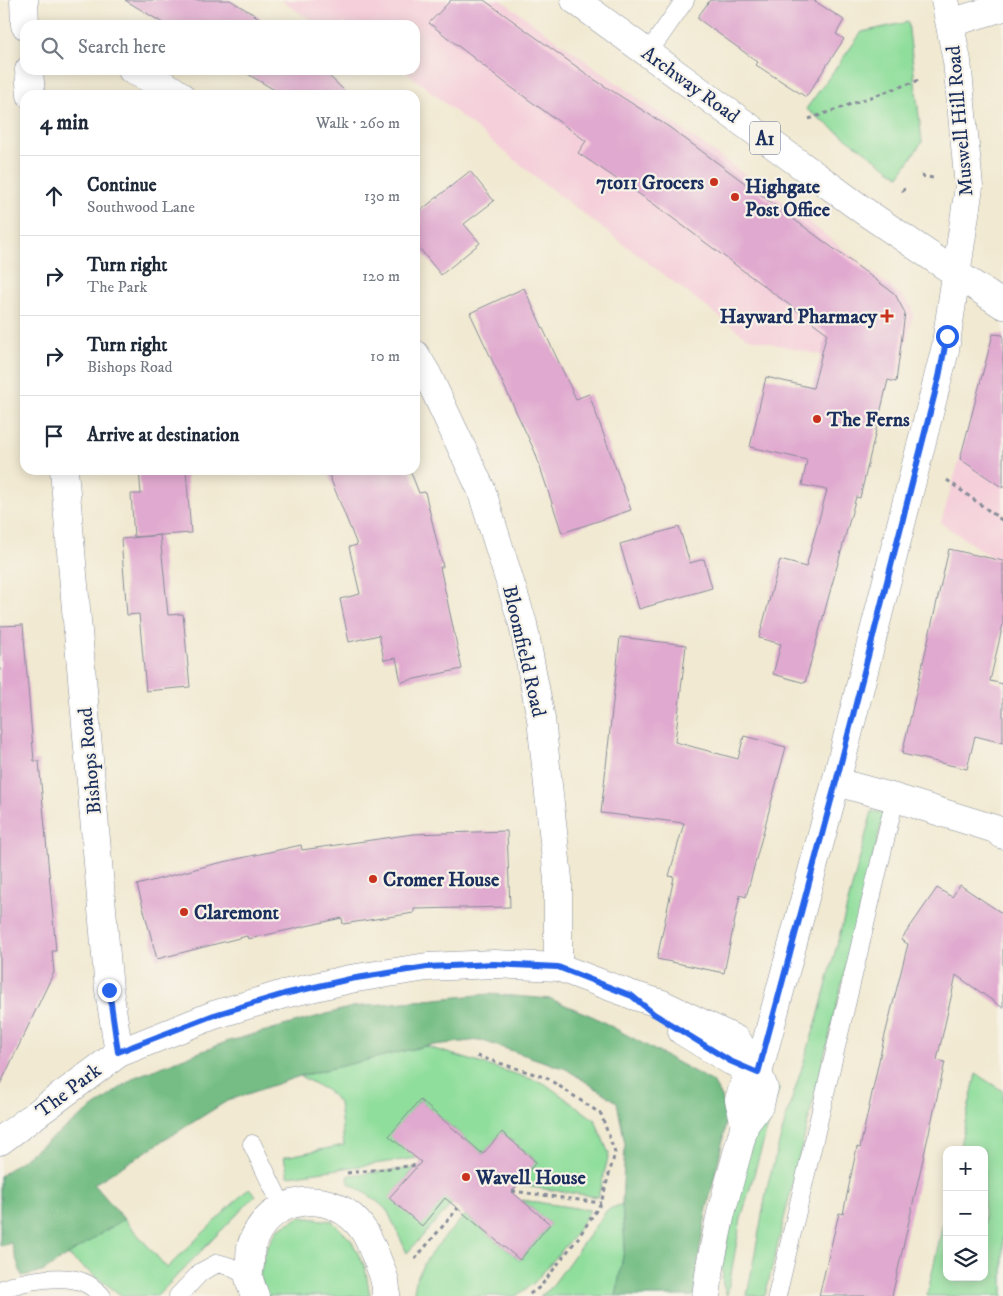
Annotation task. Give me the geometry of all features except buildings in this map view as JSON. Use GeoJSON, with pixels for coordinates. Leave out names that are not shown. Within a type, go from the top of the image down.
{"type":"FeatureCollection","features":[{"type":"Feature","properties":{"kind":"main road"},"geometry":{"type":"LineString","coordinates":[[24,0],[25,20]]}},
{"type":"Feature","properties":{"kind":"main road","name":"Archway Road"},"geometry":{"type":"LineString","coordinates":[[576,0],[864,211],[957,272],[1003,305]]}},
{"type":"Feature","properties":{"kind":"main road"},"geometry":{"type":"LineString","coordinates":[[947,12],[1003,7]]}},
{"type":"Feature","properties":{"kind":"main road","name":"Muswell Hill Road"},"geometry":{"type":"LineString","coordinates":[[758,1073],[836,782],[946,343],[969,187],[957,61],[947,12]]}},
{"type":"Feature","properties":{"kind":"main road"},"geometry":{"type":"LineString","coordinates":[[29,75],[31,90]]}},
{"type":"Feature","properties":{"kind":"main road"},"geometry":{"type":"LineString","coordinates":[[143,75],[172,90]]}},
{"type":"Feature","properties":{"kind":"main road","name":"Bloomfield Road"},"geometry":{"type":"LineString","coordinates":[[420,362],[481,489],[523,624],[541,719],[558,879],[558,967]]}},
{"type":"Feature","properties":{"kind":"main road","name":"Bishops Road"},"geometry":{"type":"LineString","coordinates":[[64,475],[109,990],[118,1052]]}},
{"type":"Feature","properties":{"kind":"main road"},"geometry":{"type":"LineString","coordinates":[[836,782],[896,798],[995,830],[1003,835]]}},
{"type":"Feature","properties":{"kind":"main road","name":"The Park"},"geometry":{"type":"LineString","coordinates":[[0,1141],[118,1052],[214,1015],[284,994],[350,979],[427,967],[494,964],[558,967],[632,996],[662,1004],[736,1040],[758,1073]]}},
{"type":"Feature","properties":{"kind":"main road"},"geometry":{"type":"LineString","coordinates":[[706,1296],[710,1261],[720,1214],[745,1124],[760,1104],[764,1088],[758,1073]]}},
{"type":"Feature","properties":{"kind":"main road"},"geometry":{"type":"LineString","coordinates":[[252,1286],[251,1248],[259,1230],[273,1214],[283,1208],[293,1203],[314,1201],[334,1204],[351,1215],[365,1231],[383,1272],[386,1296]]}},
{"type":"Feature","properties":{"kind":"lane"},"geometry":{"type":"LineString","coordinates":[[648,53],[685,0]]}},
{"type":"Feature","properties":{"kind":"lane"},"geometry":{"type":"LineString","coordinates":[[777,1296],[896,798]]}},
{"type":"Feature","properties":{"kind":"lane"},"geometry":{"type":"LineString","coordinates":[[252,1144],[283,1208]]}},
{"type":"Feature","properties":{"kind":"lane"},"geometry":{"type":"LineString","coordinates":[[178,1296],[201,1272],[218,1263],[231,1267],[252,1286]]}},
{"type":"Feature","properties":{"kind":"lane"},"geometry":{"type":"LineString","coordinates":[[0,1290],[34,1281],[71,1278],[88,1284],[102,1296]]}},
{"type":"Feature","properties":{"kind":"path"},"geometry":{"type":"LineString","coordinates":[[809,119],[922,79]]}},
{"type":"Feature","properties":{"kind":"path"},"geometry":{"type":"LineString","coordinates":[[921,176],[933,178]]}},
{"type":"Feature","properties":{"kind":"path"},"geometry":{"type":"LineString","coordinates":[[903,192],[904,187]]}},
{"type":"Feature","properties":{"kind":"path"},"geometry":{"type":"LineString","coordinates":[[951,483],[1003,521]]}},
{"type":"Feature","properties":{"kind":"path"},"geometry":{"type":"LineString","coordinates":[[477,1056],[547,1078],[601,1114],[615,1153],[602,1203],[578,1238],[540,1286],[527,1296]]}},
{"type":"Feature","properties":{"kind":"path"},"geometry":{"type":"LineString","coordinates":[[343,1173],[418,1165]]}},
{"type":"Feature","properties":{"kind":"path"},"geometry":{"type":"LineString","coordinates":[[512,1191],[602,1203]]}},
{"type":"Feature","properties":{"kind":"path"},"geometry":{"type":"LineString","coordinates":[[410,1264],[458,1208]]}},
{"type":"Feature","properties":{"kind":"shaded area"},"geometry":{"type":"Polygon","coordinates":[[[281,0],[501,0],[794,210],[903,297],[912,308],[913,316],[898,379],[816,354],[746,337],[538,179],[410,75],[420,75],[420,20],[311,20],[281,0]]]}},
{"type":"Feature","properties":{"kind":"shaded area"},"geometry":{"type":"Polygon","coordinates":[[[997,361],[1003,365],[1003,565],[941,523],[985,365],[997,361]]]}},
{"type":"Feature","properties":{"kind":"green space"},"geometry":{"type":"Polygon","coordinates":[[[908,22],[922,142],[899,176],[806,109],[862,32],[908,22]]]}},
{"type":"Feature","properties":{"kind":"green space"},"geometry":{"type":"Polygon","coordinates":[[[872,811],[884,813],[765,1296],[747,1296],[768,1183],[786,1118],[818,1017],[872,811]]]}},
{"type":"Feature","properties":{"kind":"green space"},"geometry":{"type":"Polygon","coordinates":[[[489,994],[551,999],[594,1017],[713,1082],[722,1097],[726,1122],[706,1213],[695,1296],[616,1296],[625,1245],[622,1204],[625,1144],[617,1102],[566,1069],[480,1040],[425,1046],[300,1076],[227,1101],[94,1184],[124,1219],[42,1272],[22,1276],[11,1243],[0,1246],[0,1176],[135,1077],[226,1042],[352,1007],[489,994]]]}},
{"type":"Feature","properties":{"kind":"green space"},"geometry":{"type":"Polygon","coordinates":[[[425,1046],[544,1083],[595,1120],[609,1154],[598,1197],[518,1185],[536,1161],[502,1132],[483,1154],[420,1100],[390,1136],[417,1158],[288,1176],[284,1157],[344,1145],[339,1103],[328,1091],[300,1076],[425,1046]]]}},
{"type":"Feature","properties":{"kind":"green space"},"geometry":{"type":"Polygon","coordinates":[[[976,1074],[1003,1091],[1003,1296],[927,1296],[943,1223],[943,1281],[988,1281],[988,1146],[960,1146],[976,1074]]]}},
{"type":"Feature","properties":{"kind":"green space"},"geometry":{"type":"Polygon","coordinates":[[[772,1085],[779,1088],[741,1219],[727,1296],[723,1285],[722,1263],[742,1175],[772,1085]]]}},
{"type":"Feature","properties":{"kind":"green space"},"geometry":{"type":"Polygon","coordinates":[[[415,1168],[390,1198],[445,1197],[452,1204],[407,1253],[387,1210],[373,1198],[349,1183],[348,1177],[350,1175],[415,1168]]]}},
{"type":"Feature","properties":{"kind":"green space"},"geometry":{"type":"Polygon","coordinates":[[[249,1188],[256,1195],[157,1296],[122,1296],[67,1255],[124,1219],[167,1268],[249,1188]]]}},
{"type":"Feature","properties":{"kind":"green space"},"geometry":{"type":"Polygon","coordinates":[[[522,1200],[590,1210],[574,1236],[534,1283],[516,1296],[414,1296],[419,1273],[425,1263],[440,1242],[465,1215],[520,1260],[550,1224],[522,1200]]]}},
{"type":"Feature","properties":{"kind":"green space"},"geometry":{"type":"Polygon","coordinates":[[[622,1204],[625,1245],[616,1296],[540,1296],[550,1289],[607,1210],[622,1204]]]}},
{"type":"Feature","properties":{"kind":"green space"},"geometry":{"type":"Polygon","coordinates":[[[300,1217],[332,1221],[351,1240],[365,1267],[370,1296],[266,1296],[260,1274],[267,1247],[278,1229],[300,1217]]]}},
{"type":"Feature","properties":{"kind":"place","name":"7to11 Grocers"},"geometry":{"type":"Point","coordinates":[714,182]}},
{"type":"Feature","properties":{"kind":"place","name":"Highgate Post Office"},"geometry":{"type":"Point","coordinates":[735,197]}},
{"type":"Feature","properties":{"kind":"place","name":"Hayward Pharmacy"},"geometry":{"type":"Point","coordinates":[887,316]}},
{"type":"Feature","properties":{"kind":"place","name":"The Ferns"},"geometry":{"type":"Point","coordinates":[817,419]}},
{"type":"Feature","properties":{"kind":"place","name":"Cromer House"},"geometry":{"type":"Point","coordinates":[373,879]}},
{"type":"Feature","properties":{"kind":"place","name":"Claremont"},"geometry":{"type":"Point","coordinates":[184,912]}},
{"type":"Feature","properties":{"kind":"place","name":"Wavell House"},"geometry":{"type":"Point","coordinates":[466,1177]}},
{"type":"Feature","properties":{"kind":"route"},"geometry":{"type":"LineString","coordinates":[[109,990],[118,1052],[214,1015],[284,994],[350,979],[427,967],[494,964],[558,967],[632,996],[654,1014],[730,1061],[758,1073],[836,782],[939,377],[947,336]]}}]}
